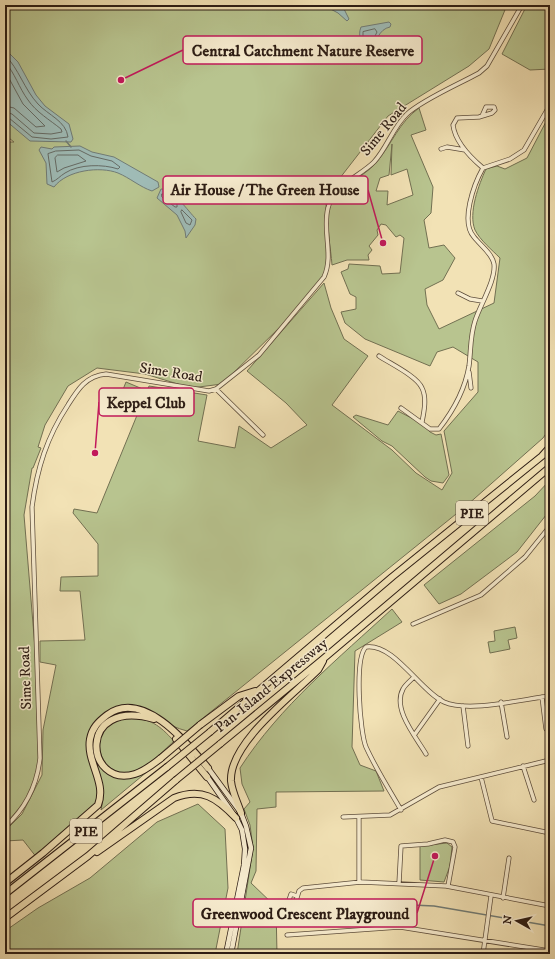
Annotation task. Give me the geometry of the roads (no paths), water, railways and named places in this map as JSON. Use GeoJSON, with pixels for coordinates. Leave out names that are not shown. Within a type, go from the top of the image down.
{"type":"FeatureCollection","features":[{"type":"Feature","properties":{"kind":"highway","name":"Pan-Island Expressway"},"geometry":{"type":"LineString","coordinates":[[5,894],[210,732],[392,577],[542,456],[550,447]]}},
{"type":"Feature","properties":{"kind":"highway","name":"Pan-Island Expressway"},"geometry":{"type":"LineString","coordinates":[[5,918],[88,856],[176,780],[324,659],[550,467]]}},
{"type":"Feature","properties":{"kind":"highway"},"geometry":{"type":"LineString","coordinates":[[239,816],[231,782],[233,766],[238,753],[261,725],[320,668],[324,659]]}},
{"type":"Feature","properties":{"kind":"highway"},"geometry":{"type":"LineString","coordinates":[[207,777],[178,741],[160,722],[154,719],[137,715],[120,716],[105,724],[97,736],[96,751],[98,758],[106,768],[123,776],[135,774],[151,766],[161,758],[200,725],[239,696],[258,690]]}},
{"type":"Feature","properties":{"kind":"highway"},"geometry":{"type":"LineString","coordinates":[[5,883],[43,853],[98,805],[100,800],[100,785],[92,758],[90,740],[92,730],[98,722],[113,711],[128,708],[145,711],[168,724],[208,768]]}},
{"type":"Feature","properties":{"kind":"highway"},"geometry":{"type":"LineString","coordinates":[[88,856],[104,848],[174,798],[183,794],[192,792],[213,798],[239,816]]}},
{"type":"Feature","properties":{"kind":"main road"},"geometry":{"type":"LineString","coordinates":[[208,768],[246,826],[250,848],[231,954]]}},
{"type":"Feature","properties":{"kind":"main road"},"geometry":{"type":"LineString","coordinates":[[208,768],[207,777],[239,816],[245,849],[244,865],[226,954]]}},
{"type":"Feature","properties":{"kind":"street","name":"Sime Road"},"geometry":{"type":"LineString","coordinates":[[5,827],[26,802],[35,784],[40,758],[32,507],[37,474],[52,431],[80,386],[91,377],[106,374],[209,391],[216,388],[259,355],[324,277],[329,261],[326,221],[328,208],[334,193],[375,161],[407,114],[479,73],[487,66],[520,5]]}},
{"type":"Feature","properties":{"kind":"street"},"geometry":{"type":"LineString","coordinates":[[401,408],[430,429],[439,429],[449,415],[465,383],[474,323],[491,281],[494,265],[488,253],[472,236],[468,224],[474,187],[482,168],[510,159],[524,150],[550,105]]}},
{"type":"Feature","properties":{"kind":"street"},"geometry":{"type":"LineString","coordinates":[[482,116],[461,117],[454,121],[454,128],[465,150],[482,168]]}},
{"type":"Feature","properties":{"kind":"street"},"geometry":{"type":"LineString","coordinates":[[441,148],[448,147],[465,150]]}},
{"type":"Feature","properties":{"kind":"street"},"geometry":{"type":"LineString","coordinates":[[458,293],[470,299],[482,301]]}},
{"type":"Feature","properties":{"kind":"street"},"geometry":{"type":"LineString","coordinates":[[379,356],[414,378],[422,388],[424,406],[422,422]]}},
{"type":"Feature","properties":{"kind":"street"},"geometry":{"type":"LineString","coordinates":[[469,364],[471,388]]}},
{"type":"Feature","properties":{"kind":"street"},"geometry":{"type":"LineString","coordinates":[[216,388],[263,435]]}},
{"type":"Feature","properties":{"kind":"street"},"geometry":{"type":"LineString","coordinates":[[413,624],[481,595],[525,557],[550,526]]}},
{"type":"Feature","properties":{"kind":"street"},"geometry":{"type":"LineString","coordinates":[[401,810],[365,742],[358,673],[360,657],[366,647],[383,650],[445,702],[463,706],[550,696]]}},
{"type":"Feature","properties":{"kind":"street"},"geometry":{"type":"LineString","coordinates":[[414,677],[403,689],[401,710],[406,722],[415,734],[426,754]]}},
{"type":"Feature","properties":{"kind":"street"},"geometry":{"type":"LineString","coordinates":[[542,697],[546,729]]}},
{"type":"Feature","properties":{"kind":"street"},"geometry":{"type":"LineString","coordinates":[[415,734],[440,699]]}},
{"type":"Feature","properties":{"kind":"street"},"geometry":{"type":"LineString","coordinates":[[501,702],[507,737]]}},
{"type":"Feature","properties":{"kind":"street"},"geometry":{"type":"LineString","coordinates":[[463,706],[468,746]]}},
{"type":"Feature","properties":{"kind":"street"},"geometry":{"type":"LineString","coordinates":[[343,817],[386,816],[401,810],[439,787],[550,760]]}},
{"type":"Feature","properties":{"kind":"street"},"geometry":{"type":"LineString","coordinates":[[523,766],[534,800]]}},
{"type":"Feature","properties":{"kind":"street"},"geometry":{"type":"LineString","coordinates":[[481,777],[492,821],[550,833]]}},
{"type":"Feature","properties":{"kind":"street"},"geometry":{"type":"LineString","coordinates":[[359,817],[359,882]]}},
{"type":"Feature","properties":{"kind":"street"},"geometry":{"type":"LineString","coordinates":[[399,884],[401,846],[428,844],[445,840],[453,842],[455,847],[448,886]]}},
{"type":"Feature","properties":{"kind":"street"},"geometry":{"type":"LineString","coordinates":[[502,898],[509,858]]}},
{"type":"Feature","properties":{"kind":"street"},"geometry":{"type":"LineString","coordinates":[[297,896],[303,888],[359,882],[448,886],[491,896],[550,906]]}},
{"type":"Feature","properties":{"kind":"street"},"geometry":{"type":"LineString","coordinates":[[483,954],[491,896]]}},
{"type":"Feature","properties":{"kind":"street"},"geometry":{"type":"LineString","coordinates":[[287,935],[400,927],[550,951]]}},
{"type":"Feature","properties":{"kind":"water"},"geometry":{"type":"Polygon","coordinates":[[[323,5],[340,5],[344,9],[349,19],[347,21],[338,13],[323,5]]]}},
{"type":"Feature","properties":{"kind":"water"},"geometry":{"type":"Polygon","coordinates":[[[389,22],[391,24],[390,27],[386,28],[380,33],[376,40],[373,52],[368,55],[364,53],[360,37],[361,27],[389,22]]]}},
{"type":"Feature","properties":{"kind":"water"},"geometry":{"type":"Polygon","coordinates":[[[5,49],[18,62],[36,95],[45,106],[69,124],[73,139],[71,142],[30,141],[5,120],[5,49]]]}},
{"type":"Feature","properties":{"kind":"water"},"geometry":{"type":"Polygon","coordinates":[[[80,146],[92,152],[114,157],[158,182],[159,187],[152,191],[118,173],[102,170],[75,173],[60,181],[54,187],[47,184],[46,163],[39,150],[41,147],[52,149],[54,147],[80,146]]]}},
{"type":"Feature","properties":{"kind":"water"},"geometry":{"type":"Polygon","coordinates":[[[161,189],[166,190],[175,196],[196,219],[195,225],[186,238],[185,231],[177,215],[157,198],[161,189]]]}},
{"type":"Feature","properties":{"kind":"waterway"},"geometry":{"type":"LineString","coordinates":[[66,141],[71,147]]}},
{"type":"Feature","properties":{"kind":"waterway"},"geometry":{"type":"LineString","coordinates":[[304,908],[368,903],[434,906],[550,926]]}},
{"type":"Feature","properties":{"kind":"place","name":"Central Catchment Nature Reserve"},"geometry":{"type":"Point","coordinates":[121,80]}},
{"type":"Feature","properties":{"kind":"place","name":"Air House / The Green House"},"geometry":{"type":"Point","coordinates":[383,243]}},
{"type":"Feature","properties":{"kind":"place","name":"Keppel Club"},"geometry":{"type":"Point","coordinates":[95,453]}},
{"type":"Feature","properties":{"kind":"place","name":"Greenwood Crescent Playground"},"geometry":{"type":"Point","coordinates":[435,856]}}]}
